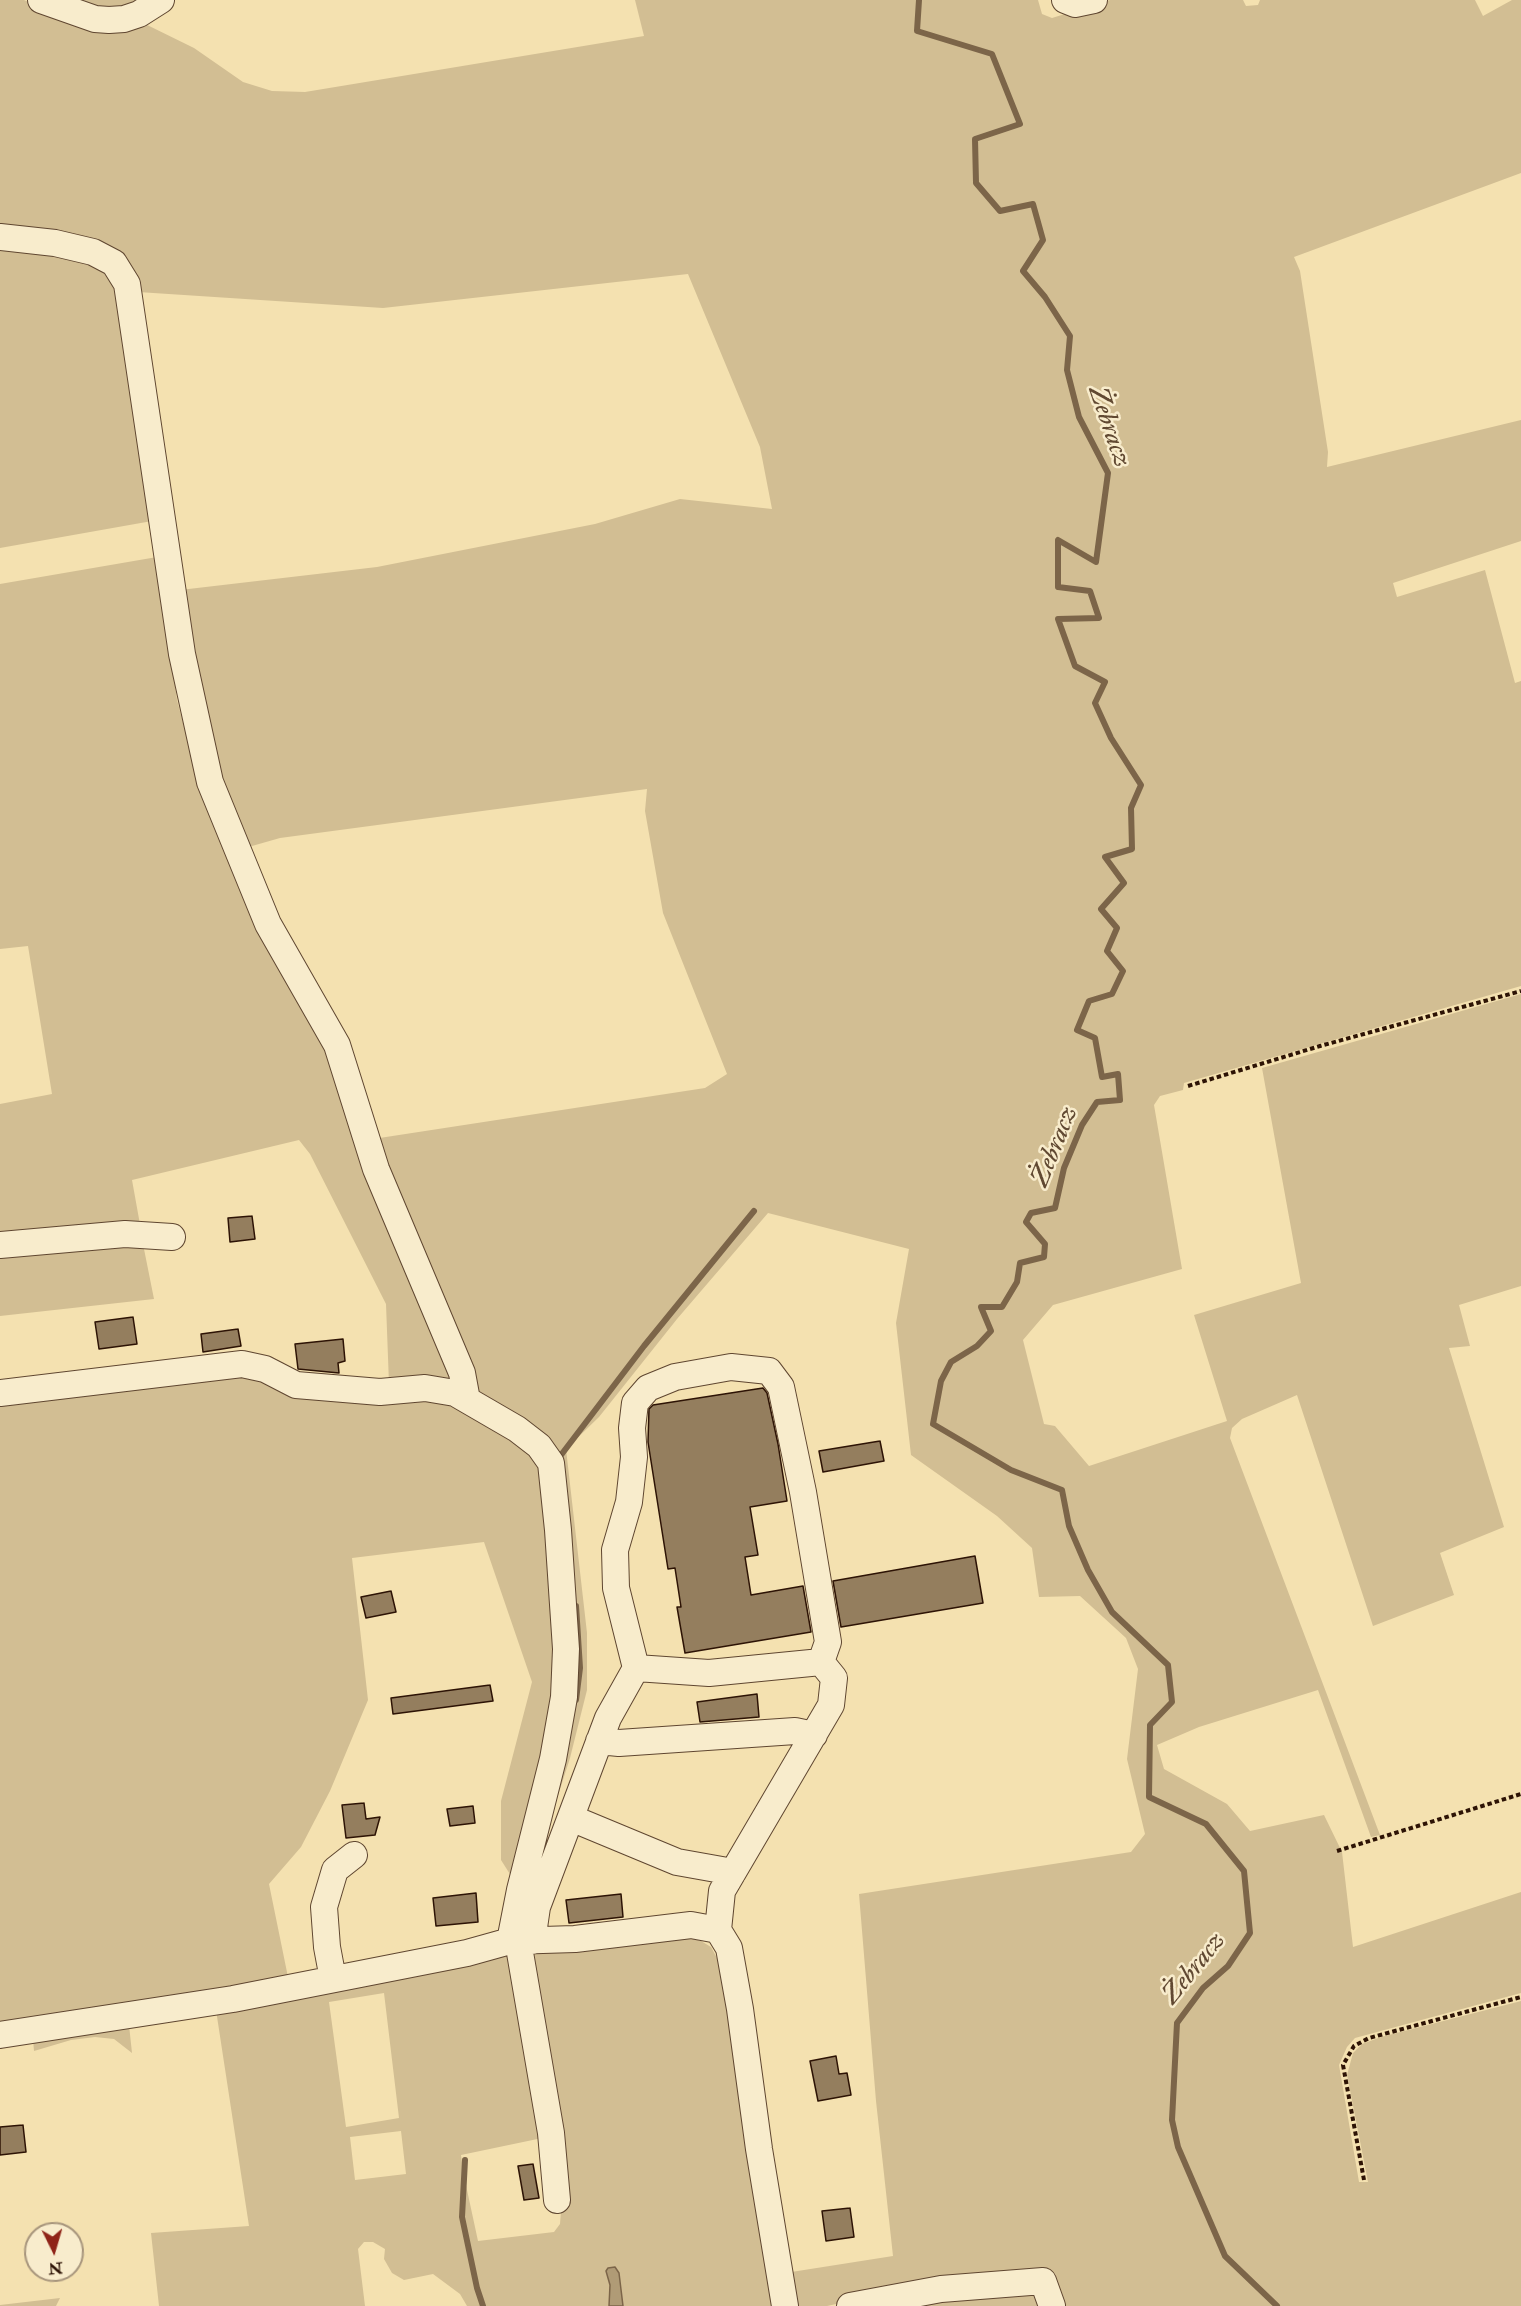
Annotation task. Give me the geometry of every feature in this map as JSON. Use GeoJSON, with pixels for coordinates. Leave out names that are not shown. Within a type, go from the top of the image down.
{"type":"FeatureCollection","features":[{"type":"Feature","properties":{"kind":"street"},"geometry":{"type":"LineString","coordinates":[[41,0],[95,19],[109,20],[124,19],[140,14],[161,0]]}},
{"type":"Feature","properties":{"kind":"street"},"geometry":{"type":"LineString","coordinates":[[1065,0],[1075,4],[1094,0]]}},
{"type":"Feature","properties":{"kind":"street"},"geometry":{"type":"LineString","coordinates":[[0,237],[56,243],[93,252],[114,263],[127,284],[182,654],[210,782],[275,940],[337,1045],[364,1136],[462,1373],[467,1400]]}},
{"type":"Feature","properties":{"kind":"street"},"geometry":{"type":"LineString","coordinates":[[0,1245],[125,1234],[172,1237]]}},
{"type":"Feature","properties":{"kind":"street"},"geometry":{"type":"LineString","coordinates":[[0,1393],[242,1364],[265,1368],[296,1385],[380,1392],[425,1388],[454,1393],[517,1430],[539,1446],[551,1463],[566,1649],[564,1697],[553,1759],[520,1890],[520,1941],[551,2133],[557,2200]]}},
{"type":"Feature","properties":{"kind":"street"},"geometry":{"type":"LineString","coordinates":[[520,1941],[537,1907],[608,1718],[636,1668],[616,1588],[615,1550],[629,1502],[634,1457],[632,1428],[635,1402],[648,1388],[675,1377],[731,1367],[769,1371],[781,1387],[803,1492],[828,1642],[822,1662]]}},
{"type":"Feature","properties":{"kind":"street"},"geometry":{"type":"LineString","coordinates":[[636,1668],[709,1673],[822,1662]]}},
{"type":"Feature","properties":{"kind":"street"},"geometry":{"type":"LineString","coordinates":[[785,2306],[740,2008],[729,1948],[718,1930],[722,1891],[831,1705],[834,1678],[822,1662]]}},
{"type":"Feature","properties":{"kind":"street"},"geometry":{"type":"LineString","coordinates":[[599,1742],[619,1743],[795,1731],[814,1735]]}},
{"type":"Feature","properties":{"kind":"street"},"geometry":{"type":"LineString","coordinates":[[571,1818],[676,1862],[733,1872]]}},
{"type":"Feature","properties":{"kind":"street"},"geometry":{"type":"LineString","coordinates":[[333,1979],[327,1947],[324,1908],[334,1870],[354,1855]]}},
{"type":"Feature","properties":{"kind":"street"},"geometry":{"type":"LineString","coordinates":[[0,2035],[233,1999],[520,1941],[575,1939],[692,1925],[718,1930]]}},
{"type":"Feature","properties":{"kind":"street"},"geometry":{"type":"LineString","coordinates":[[850,2306],[941,2289],[1043,2281],[1052,2306]]}},
{"type":"Feature","properties":{"kind":"path"},"geometry":{"type":"LineString","coordinates":[[1188,1086],[1320,1046],[1521,991]]}},
{"type":"Feature","properties":{"kind":"path"},"geometry":{"type":"LineString","coordinates":[[1337,1851],[1521,1794]]}},
{"type":"Feature","properties":{"kind":"path"},"geometry":{"type":"LineString","coordinates":[[1364,2180],[1343,2065],[1354,2046],[1369,2038],[1521,1997]]}},
{"type":"Feature","properties":{"kind":"shaded area"},"geometry":{"type":"Polygon","coordinates":[[[0,0],[24,0],[60,16],[139,21],[194,48],[243,82],[272,91],[305,92],[644,36],[635,0],[1038,0],[1042,14],[1052,18],[1110,0],[1243,0],[1246,6],[1258,5],[1260,0],[1475,0],[1483,16],[1512,0],[1521,0],[1521,173],[1294,257],[1300,271],[1328,452],[1327,467],[1521,420],[1521,541],[1393,583],[1397,597],[1485,570],[1515,683],[1521,681],[1521,986],[1184,1083],[1183,1090],[1160,1096],[1154,1105],[1182,1269],[1053,1305],[1023,1340],[1044,1424],[1055,1426],[1089,1466],[1227,1421],[1194,1315],[1301,1283],[1262,1068],[1521,994],[1521,1286],[1459,1305],[1470,1346],[1449,1348],[1504,1527],[1440,1553],[1454,1595],[1373,1626],[1297,1395],[1242,1419],[1232,1428],[1230,1438],[1380,1835],[1371,1837],[1318,1690],[1199,1727],[1157,1745],[1164,1769],[1227,1804],[1250,1831],[1324,1815],[1342,1852],[1353,1947],[1521,1892],[1521,1993],[1355,2038],[1347,2047],[1339,2065],[1359,2182],[1368,2182],[1347,2075],[1353,2053],[1362,2044],[1381,2037],[1521,2001],[1521,2306],[1058,2306],[1053,2287],[914,2287],[827,2306],[792,2306],[785,2273],[893,2256],[876,2101],[859,1894],[1131,1852],[1145,1834],[1127,1759],[1138,1669],[1126,1638],[1080,1596],[1039,1597],[1032,1548],[997,1516],[911,1455],[896,1323],[909,1249],[768,1213],[677,1319],[599,1417],[566,1449],[587,1633],[587,1690],[570,1758],[533,1874],[520,1890],[501,1860],[501,1801],[532,1682],[484,1542],[352,1558],[368,1700],[330,1791],[301,1847],[269,1884],[289,1982],[0,2027],[0,1400],[240,1371],[389,1384],[386,1304],[310,1154],[299,1140],[132,1180],[141,1230],[0,1241],[0,1104],[52,1094],[28,946],[0,949],[0,584],[157,557],[177,700],[203,797],[180,590],[377,567],[595,524],[680,499],[772,509],[760,447],[688,274],[383,308],[138,292],[124,256],[109,245],[87,237],[0,228],[0,0]],[[647,789],[280,838],[245,848],[373,1139],[705,1088],[727,1074],[663,913],[645,811],[647,789]]]}},
{"type":"Feature","properties":{"kind":"shaded area"},"geometry":{"type":"Polygon","coordinates":[[[54,0],[146,0],[122,15],[54,0]]]}},
{"type":"Feature","properties":{"kind":"shaded area"},"geometry":{"type":"Polygon","coordinates":[[[0,248],[81,256],[102,264],[116,288],[152,521],[0,548],[0,248]]]}},
{"type":"Feature","properties":{"kind":"shaded area"},"geometry":{"type":"Polygon","coordinates":[[[142,1239],[154,1299],[0,1316],[0,1249],[142,1239]]]}},
{"type":"Feature","properties":{"kind":"shaded area"},"geometry":{"type":"Polygon","coordinates":[[[686,1937],[701,1941],[711,1947],[730,1982],[777,2306],[623,2306],[619,2273],[606,2271],[610,2285],[609,2306],[467,2306],[460,2294],[433,2274],[404,2280],[392,2273],[384,2259],[385,2249],[373,2242],[364,2242],[358,2249],[365,2306],[159,2306],[151,2233],[249,2226],[216,2010],[515,1950],[547,2137],[461,2155],[478,2241],[554,2232],[560,2224],[561,2211],[569,2205],[526,1948],[686,1937]],[[384,1993],[329,2002],[346,2127],[399,2118],[384,1993]],[[401,2131],[350,2137],[355,2180],[406,2174],[401,2131]]]}},
{"type":"Feature","properties":{"kind":"shaded area"},"geometry":{"type":"Polygon","coordinates":[[[129,2025],[132,2053],[114,2039],[95,2037],[71,2040],[34,2051],[33,2039],[129,2025]]]}},
{"type":"Feature","properties":{"kind":"shaded area"},"geometry":{"type":"Polygon","coordinates":[[[615,2267],[619,2273],[623,2306],[609,2306],[610,2285],[606,2271],[608,2268],[615,2267]]]}},
{"type":"Feature","properties":{"kind":"shaded area"},"geometry":{"type":"Polygon","coordinates":[[[1029,2287],[1046,2306],[895,2306],[1029,2287]]]}},
{"type":"Feature","properties":{"kind":"shaded area"},"geometry":{"type":"Polygon","coordinates":[[[60,2298],[56,2306],[0,2306],[0,2305],[60,2298]]]}},
{"type":"Feature","properties":{"kind":"building"},"geometry":{"type":"Polygon","coordinates":[[[252,1216],[255,1239],[230,1242],[228,1218],[252,1216]]]}},
{"type":"Feature","properties":{"kind":"building"},"geometry":{"type":"Polygon","coordinates":[[[133,1317],[137,1344],[99,1349],[95,1322],[133,1317]]]}},
{"type":"Feature","properties":{"kind":"building"},"geometry":{"type":"Polygon","coordinates":[[[238,1329],[241,1346],[203,1352],[201,1334],[238,1329]]]}},
{"type":"Feature","properties":{"kind":"building"},"geometry":{"type":"Polygon","coordinates":[[[343,1339],[345,1361],[338,1363],[339,1373],[298,1369],[295,1344],[343,1339]]]}},
{"type":"Feature","properties":{"kind":"building"},"geometry":{"type":"Polygon","coordinates":[[[763,1388],[767,1393],[778,1444],[787,1501],[750,1507],[758,1555],[745,1557],[751,1595],[803,1586],[811,1632],[685,1653],[677,1607],[681,1607],[675,1568],[668,1569],[648,1442],[649,1409],[653,1405],[763,1388]]]}},
{"type":"Feature","properties":{"kind":"building"},"geometry":{"type":"Polygon","coordinates":[[[880,1441],[884,1461],[823,1472],[819,1451],[880,1441]]]}},
{"type":"Feature","properties":{"kind":"building"},"geometry":{"type":"Polygon","coordinates":[[[975,1556],[983,1603],[841,1627],[833,1581],[975,1556]]]}},
{"type":"Feature","properties":{"kind":"building"},"geometry":{"type":"Polygon","coordinates":[[[391,1591],[396,1612],[366,1618],[361,1597],[391,1591]]]}},
{"type":"Feature","properties":{"kind":"building"},"geometry":{"type":"Polygon","coordinates":[[[490,1685],[493,1701],[393,1714],[391,1698],[490,1685]]]}},
{"type":"Feature","properties":{"kind":"building"},"geometry":{"type":"Polygon","coordinates":[[[757,1694],[759,1717],[700,1722],[697,1702],[757,1694]]]}},
{"type":"Feature","properties":{"kind":"building"},"geometry":{"type":"Polygon","coordinates":[[[364,1803],[366,1819],[380,1817],[375,1835],[346,1838],[342,1805],[364,1803]]]}},
{"type":"Feature","properties":{"kind":"building"},"geometry":{"type":"Polygon","coordinates":[[[473,1806],[475,1823],[450,1826],[447,1809],[473,1806]]]}},
{"type":"Feature","properties":{"kind":"building"},"geometry":{"type":"Polygon","coordinates":[[[476,1893],[478,1922],[436,1926],[433,1898],[476,1893]]]}},
{"type":"Feature","properties":{"kind":"building"},"geometry":{"type":"Polygon","coordinates":[[[621,1894],[623,1917],[569,1923],[566,1900],[621,1894]]]}},
{"type":"Feature","properties":{"kind":"building"},"geometry":{"type":"Polygon","coordinates":[[[836,2056],[839,2074],[847,2073],[851,2095],[818,2101],[810,2061],[836,2056]]]}},
{"type":"Feature","properties":{"kind":"building"},"geometry":{"type":"Polygon","coordinates":[[[23,2125],[26,2152],[0,2155],[0,2127],[23,2125]]]}},
{"type":"Feature","properties":{"kind":"building"},"geometry":{"type":"Polygon","coordinates":[[[533,2164],[539,2198],[524,2200],[518,2166],[533,2164]]]}},
{"type":"Feature","properties":{"kind":"building"},"geometry":{"type":"Polygon","coordinates":[[[850,2208],[854,2237],[826,2241],[822,2211],[850,2208]]]}},
{"type":"Feature","properties":{"kind":"waterway","name":"Żebracz"},"geometry":{"type":"LineString","coordinates":[[919,0],[917,31],[992,54],[1020,124],[975,139],[976,183],[1000,211],[1033,204],[1043,240],[1023,271],[1045,297],[1070,336],[1067,370],[1079,417],[1108,473],[1096,562],[1058,540],[1058,587],[1090,591],[1099,618],[1058,619],[1075,666],[1105,682],[1095,703],[1111,738],[1141,785],[1131,808],[1132,849],[1105,857],[1124,883],[1101,909],[1117,928],[1107,951],[1123,971],[1112,994],[1089,1001],[1077,1030],[1095,1038],[1102,1077],[1118,1074],[1120,1100],[1097,1102],[1082,1125],[1064,1168],[1055,1208],[1031,1213],[1026,1222],[1045,1244],[1044,1257],[1020,1263],[1017,1282],[1002,1307],[981,1307],[991,1331],[977,1346],[951,1362],[941,1381],[933,1424],[1011,1470],[1062,1490],[1069,1526],[1088,1570],[1112,1612],[1168,1665],[1172,1702],[1150,1725],[1149,1797],[1206,1824],[1244,1871],[1250,1933],[1228,1966],[1203,1988],[1177,2023],[1172,2120],[1178,2147],[1225,2256],[1277,2306]]}},
{"type":"Feature","properties":{"kind":"waterway"},"geometry":{"type":"LineString","coordinates":[[558,1459],[644,1346],[754,1211]]}},
{"type":"Feature","properties":{"kind":"waterway"},"geometry":{"type":"LineString","coordinates":[[576,1606],[580,1668],[576,1700]]}},
{"type":"Feature","properties":{"kind":"waterway"},"geometry":{"type":"LineString","coordinates":[[465,2160],[462,2217],[483,2306]]}}]}
